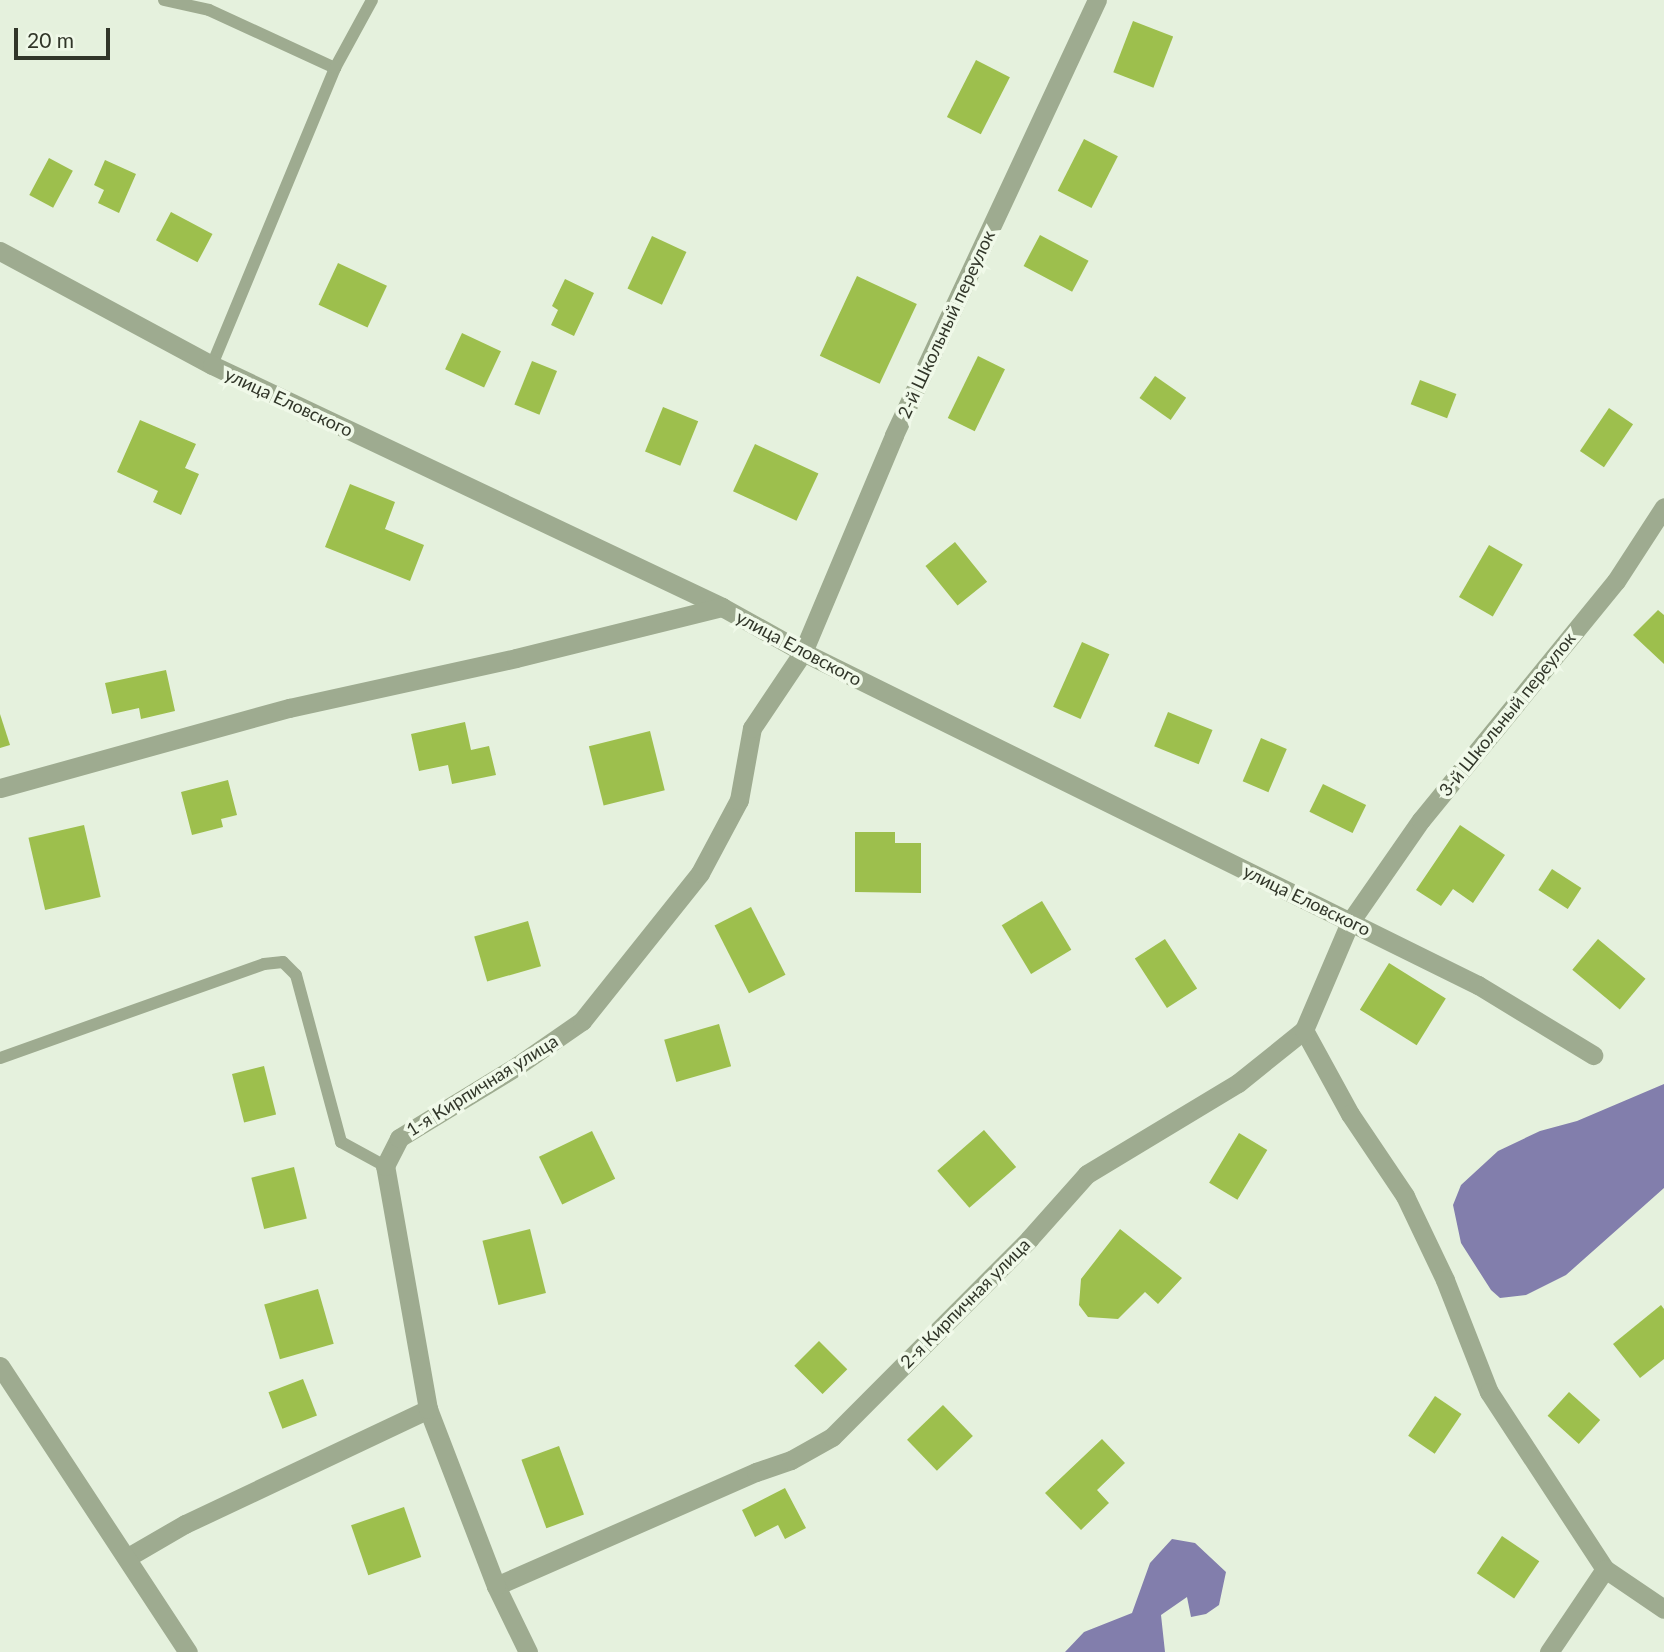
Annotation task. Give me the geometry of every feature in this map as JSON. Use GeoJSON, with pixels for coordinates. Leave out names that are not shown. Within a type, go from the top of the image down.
{"type":"FeatureCollection","features":[{"type":"Feature","properties":{"kind":"street","name":"2-й Школьный переулок"},"geometry":{"type":"LineString","coordinates":[[803,652],[894,435],[1097,0]]}},
{"type":"Feature","properties":{"kind":"street","name":"улица Еловского"},"geometry":{"type":"LineString","coordinates":[[0,251],[212,365],[722,607],[803,652],[1478,985],[1593,1055]]}},
{"type":"Feature","properties":{"kind":"street","name":"3-й Школьный переулок"},"geometry":{"type":"LineString","coordinates":[[1350,922],[1421,820],[1616,581],[1664,507]]}},
{"type":"Feature","properties":{"kind":"street"},"geometry":{"type":"LineString","coordinates":[[0,788],[289,708],[516,659],[722,607]]}},
{"type":"Feature","properties":{"kind":"street","name":"1-я Кирпичная улица"},"geometry":{"type":"LineString","coordinates":[[385,1166],[399,1138],[517,1066],[582,1021],[701,873],[739,800],[752,728],[803,652]]}},
{"type":"Feature","properties":{"kind":"street","name":"2-я Кирпичная улица"},"geometry":{"type":"LineString","coordinates":[[496,1586],[791,1460],[832,1437],[1029,1239],[1087,1174],[1238,1083],[1304,1030],[1350,922]]}},
{"type":"Feature","properties":{"kind":"street"},"geometry":{"type":"LineString","coordinates":[[1304,1030],[1350,1114],[1405,1196],[1445,1280],[1489,1392],[1605,1569],[1664,1609]]}},
{"type":"Feature","properties":{"kind":"street"},"geometry":{"type":"LineString","coordinates":[[385,1166],[428,1409],[496,1586],[528,1652]]}},
{"type":"Feature","properties":{"kind":"street"},"geometry":{"type":"LineString","coordinates":[[0,1366],[188,1652]]}},
{"type":"Feature","properties":{"kind":"street"},"geometry":{"type":"LineString","coordinates":[[128,1557],[185,1524],[428,1409]]}},
{"type":"Feature","properties":{"kind":"street"},"geometry":{"type":"LineString","coordinates":[[1549,1652],[1605,1569]]}},
{"type":"Feature","properties":{"kind":"lane"},"geometry":{"type":"LineString","coordinates":[[164,0],[209,10],[335,68]]}},
{"type":"Feature","properties":{"kind":"lane"},"geometry":{"type":"LineString","coordinates":[[212,365],[335,68],[372,0]]}},
{"type":"Feature","properties":{"kind":"lane"},"geometry":{"type":"LineString","coordinates":[[0,1058],[264,964],[283,962],[296,975],[341,1142],[385,1166]]}},
{"type":"Feature","properties":{"kind":"shaded area"},"geometry":{"type":"Polygon","coordinates":[[[1664,1084],[1664,1188],[1566,1275],[1526,1295],[1500,1298],[1491,1290],[1461,1243],[1453,1205],[1461,1185],[1498,1151],[1540,1131],[1577,1121],[1664,1084]]]}},
{"type":"Feature","properties":{"kind":"shaded area"},"geometry":{"type":"Polygon","coordinates":[[[1172,1539],[1195,1543],[1226,1572],[1219,1605],[1206,1614],[1191,1617],[1187,1597],[1161,1615],[1165,1652],[1065,1652],[1084,1632],[1132,1613],[1150,1563],[1172,1539]]]}},
{"type":"Feature","properties":{"kind":"building"},"geometry":{"type":"Polygon","coordinates":[[[1133,21],[1173,36],[1153,88],[1113,72],[1133,21]]]}},
{"type":"Feature","properties":{"kind":"building"},"geometry":{"type":"Polygon","coordinates":[[[976,60],[1010,77],[981,134],[947,117],[976,60]]]}},
{"type":"Feature","properties":{"kind":"building"},"geometry":{"type":"Polygon","coordinates":[[[1084,139],[1118,156],[1092,208],[1058,191],[1084,139]]]}},
{"type":"Feature","properties":{"kind":"building"},"geometry":{"type":"Polygon","coordinates":[[[49,158],[73,171],[53,208],[29,195],[49,158]]]}},
{"type":"Feature","properties":{"kind":"building"},"geometry":{"type":"Polygon","coordinates":[[[105,160],[136,174],[119,213],[98,203],[104,190],[94,185],[105,160]]]}},
{"type":"Feature","properties":{"kind":"building"},"geometry":{"type":"Polygon","coordinates":[[[171,212],[212,234],[197,262],[156,240],[171,212]]]}},
{"type":"Feature","properties":{"kind":"building"},"geometry":{"type":"Polygon","coordinates":[[[1040,235],[1089,261],[1072,292],[1024,266],[1040,235]]]}},
{"type":"Feature","properties":{"kind":"building"},"geometry":{"type":"Polygon","coordinates":[[[652,236],[686,252],[662,305],[627,289],[652,236]]]}},
{"type":"Feature","properties":{"kind":"building"},"geometry":{"type":"Polygon","coordinates":[[[338,263],[387,286],[368,328],[319,305],[338,263]]]}},
{"type":"Feature","properties":{"kind":"building"},"geometry":{"type":"Polygon","coordinates":[[[857,276],[917,304],[880,384],[820,356],[857,276]]]}},
{"type":"Feature","properties":{"kind":"building"},"geometry":{"type":"Polygon","coordinates":[[[565,279],[594,293],[574,336],[551,325],[558,310],[552,306],[565,279]]]}},
{"type":"Feature","properties":{"kind":"building"},"geometry":{"type":"Polygon","coordinates":[[[462,333],[501,351],[484,387],[445,369],[462,333]]]}},
{"type":"Feature","properties":{"kind":"building"},"geometry":{"type":"Polygon","coordinates":[[[978,356],[1005,369],[975,431],[948,418],[978,356]]]}},
{"type":"Feature","properties":{"kind":"building"},"geometry":{"type":"Polygon","coordinates":[[[532,361],[557,371],[539,415],[514,405],[532,361]]]}},
{"type":"Feature","properties":{"kind":"building"},"geometry":{"type":"Polygon","coordinates":[[[1155,376],[1186,398],[1171,420],[1140,398],[1155,376]]]}},
{"type":"Feature","properties":{"kind":"building"},"geometry":{"type":"Polygon","coordinates":[[[1420,380],[1456,394],[1447,418],[1411,404],[1420,380]]]}},
{"type":"Feature","properties":{"kind":"building"},"geometry":{"type":"Polygon","coordinates":[[[663,407],[698,421],[680,466],[645,452],[663,407]]]}},
{"type":"Feature","properties":{"kind":"building"},"geometry":{"type":"Polygon","coordinates":[[[1609,408],[1633,424],[1604,467],[1580,451],[1609,408]]]}},
{"type":"Feature","properties":{"kind":"building"},"geometry":{"type":"Polygon","coordinates":[[[140,420],[196,444],[185,468],[199,474],[181,515],[153,502],[158,491],[117,472],[140,420]]]}},
{"type":"Feature","properties":{"kind":"building"},"geometry":{"type":"Polygon","coordinates":[[[755,444],[818,474],[796,521],[733,491],[755,444]]]}},
{"type":"Feature","properties":{"kind":"building"},"geometry":{"type":"Polygon","coordinates":[[[350,484],[395,502],[385,529],[424,545],[410,581],[325,547],[350,484]]]}},
{"type":"Feature","properties":{"kind":"building"},"geometry":{"type":"Polygon","coordinates":[[[955,542],[987,582],[958,606],[925,566],[955,542]]]}},
{"type":"Feature","properties":{"kind":"building"},"geometry":{"type":"Polygon","coordinates":[[[1489,545],[1523,564],[1493,616],[1459,597],[1489,545]]]}},
{"type":"Feature","properties":{"kind":"building"},"geometry":{"type":"Polygon","coordinates":[[[1658,610],[1664,615],[1664,664],[1633,635],[1658,610]]]}},
{"type":"Feature","properties":{"kind":"building"},"geometry":{"type":"Polygon","coordinates":[[[1082,642],[1109,654],[1081,719],[1053,707],[1082,642]]]}},
{"type":"Feature","properties":{"kind":"building"},"geometry":{"type":"Polygon","coordinates":[[[166,670],[175,711],[141,719],[139,708],[112,714],[105,683],[166,670]]]}},
{"type":"Feature","properties":{"kind":"building"},"geometry":{"type":"Polygon","coordinates":[[[1168,712],[1213,730],[1199,764],[1154,746],[1168,712]]]}},
{"type":"Feature","properties":{"kind":"building"},"geometry":{"type":"Polygon","coordinates":[[[0,714],[10,745],[0,748],[0,714]]]}},
{"type":"Feature","properties":{"kind":"building"},"geometry":{"type":"Polygon","coordinates":[[[465,722],[471,750],[489,746],[496,775],[452,784],[448,765],[419,771],[411,734],[465,722]]]}},
{"type":"Feature","properties":{"kind":"building"},"geometry":{"type":"Polygon","coordinates":[[[650,731],[665,790],[604,805],[589,746],[650,731]]]}},
{"type":"Feature","properties":{"kind":"building"},"geometry":{"type":"Polygon","coordinates":[[[1261,738],[1287,749],[1268,792],[1243,781],[1261,738]]]}},
{"type":"Feature","properties":{"kind":"building"},"geometry":{"type":"Polygon","coordinates":[[[228,780],[237,815],[221,819],[223,827],[192,835],[181,792],[228,780]]]}},
{"type":"Feature","properties":{"kind":"building"},"geometry":{"type":"Polygon","coordinates":[[[1323,784],[1366,805],[1353,833],[1309,812],[1323,784]]]}},
{"type":"Feature","properties":{"kind":"building"},"geometry":{"type":"Polygon","coordinates":[[[84,825],[101,897],[45,910],[28,838],[84,825]]]}},
{"type":"Feature","properties":{"kind":"building"},"geometry":{"type":"Polygon","coordinates":[[[1460,825],[1505,855],[1473,903],[1453,889],[1441,906],[1416,890],[1460,825]]]}},
{"type":"Feature","properties":{"kind":"building"},"geometry":{"type":"Polygon","coordinates":[[[855,832],[895,832],[895,843],[921,843],[921,893],[855,892],[855,832]]]}},
{"type":"Feature","properties":{"kind":"building"},"geometry":{"type":"Polygon","coordinates":[[[1552,869],[1581,888],[1568,909],[1538,890],[1552,869]]]}},
{"type":"Feature","properties":{"kind":"building"},"geometry":{"type":"Polygon","coordinates":[[[1042,901],[1071,950],[1031,974],[1002,925],[1042,901]]]}},
{"type":"Feature","properties":{"kind":"building"},"geometry":{"type":"Polygon","coordinates":[[[751,907],[786,975],[749,993],[714,926],[751,907]]]}},
{"type":"Feature","properties":{"kind":"building"},"geometry":{"type":"Polygon","coordinates":[[[528,921],[541,966],[487,982],[474,936],[528,921]]]}},
{"type":"Feature","properties":{"kind":"building"},"geometry":{"type":"Polygon","coordinates":[[[1165,939],[1197,988],[1167,1008],[1135,959],[1165,939]]]}},
{"type":"Feature","properties":{"kind":"building"},"geometry":{"type":"Polygon","coordinates":[[[1598,939],[1645,979],[1620,1009],[1572,970],[1598,939]]]}},
{"type":"Feature","properties":{"kind":"building"},"geometry":{"type":"Polygon","coordinates":[[[1389,963],[1446,999],[1417,1045],[1360,1010],[1389,963]]]}},
{"type":"Feature","properties":{"kind":"building"},"geometry":{"type":"Polygon","coordinates":[[[719,1024],[731,1066],[676,1082],[664,1040],[719,1024]]]}},
{"type":"Feature","properties":{"kind":"building"},"geometry":{"type":"Polygon","coordinates":[[[264,1066],[276,1115],[244,1122],[232,1074],[264,1066]]]}},
{"type":"Feature","properties":{"kind":"building"},"geometry":{"type":"Polygon","coordinates":[[[984,1130],[1016,1167],[969,1208],[937,1171],[984,1130]]]}},
{"type":"Feature","properties":{"kind":"building"},"geometry":{"type":"Polygon","coordinates":[[[592,1131],[615,1179],[562,1204],[539,1157],[592,1131]]]}},
{"type":"Feature","properties":{"kind":"building"},"geometry":{"type":"Polygon","coordinates":[[[1239,1133],[1267,1150],[1237,1200],[1209,1183],[1239,1133]]]}},
{"type":"Feature","properties":{"kind":"building"},"geometry":{"type":"Polygon","coordinates":[[[294,1167],[307,1218],[264,1229],[251,1178],[294,1167]]]}},
{"type":"Feature","properties":{"kind":"building"},"geometry":{"type":"Polygon","coordinates":[[[530,1229],[546,1293],[498,1305],[482,1241],[530,1229]]]}},
{"type":"Feature","properties":{"kind":"building"},"geometry":{"type":"Polygon","coordinates":[[[1120,1229],[1182,1278],[1158,1304],[1145,1292],[1118,1319],[1088,1317],[1079,1305],[1081,1279],[1120,1229]]]}},
{"type":"Feature","properties":{"kind":"building"},"geometry":{"type":"Polygon","coordinates":[[[318,1289],[334,1344],[280,1359],[264,1304],[318,1289]]]}},
{"type":"Feature","properties":{"kind":"building"},"geometry":{"type":"Polygon","coordinates":[[[1661,1305],[1664,1309],[1664,1359],[1640,1378],[1613,1344],[1661,1305]]]}},
{"type":"Feature","properties":{"kind":"building"},"geometry":{"type":"Polygon","coordinates":[[[819,1341],[847,1369],[823,1394],[794,1366],[819,1341]]]}},
{"type":"Feature","properties":{"kind":"building"},"geometry":{"type":"Polygon","coordinates":[[[303,1379],[317,1415],[282,1429],[268,1392],[303,1379]]]}},
{"type":"Feature","properties":{"kind":"building"},"geometry":{"type":"Polygon","coordinates":[[[1569,1392],[1600,1420],[1579,1444],[1548,1416],[1569,1392]]]}},
{"type":"Feature","properties":{"kind":"building"},"geometry":{"type":"Polygon","coordinates":[[[1435,1396],[1462,1414],[1435,1454],[1408,1436],[1435,1396]]]}},
{"type":"Feature","properties":{"kind":"building"},"geometry":{"type":"Polygon","coordinates":[[[943,1405],[973,1436],[937,1471],[907,1440],[943,1405]]]}},
{"type":"Feature","properties":{"kind":"building"},"geometry":{"type":"Polygon","coordinates":[[[1102,1439],[1125,1463],[1097,1490],[1109,1503],[1081,1530],[1045,1493],[1102,1439]]]}},
{"type":"Feature","properties":{"kind":"building"},"geometry":{"type":"Polygon","coordinates":[[[559,1446],[584,1515],[546,1528],[521,1460],[559,1446]]]}},
{"type":"Feature","properties":{"kind":"building"},"geometry":{"type":"Polygon","coordinates":[[[785,1488],[806,1528],[785,1539],[778,1525],[755,1537],[742,1510],[785,1488]]]}},
{"type":"Feature","properties":{"kind":"building"},"geometry":{"type":"Polygon","coordinates":[[[404,1507],[421,1557],[368,1575],[351,1525],[404,1507]]]}},
{"type":"Feature","properties":{"kind":"building"},"geometry":{"type":"Polygon","coordinates":[[[1502,1536],[1539,1561],[1514,1598],[1477,1573],[1502,1536]]]}}]}
